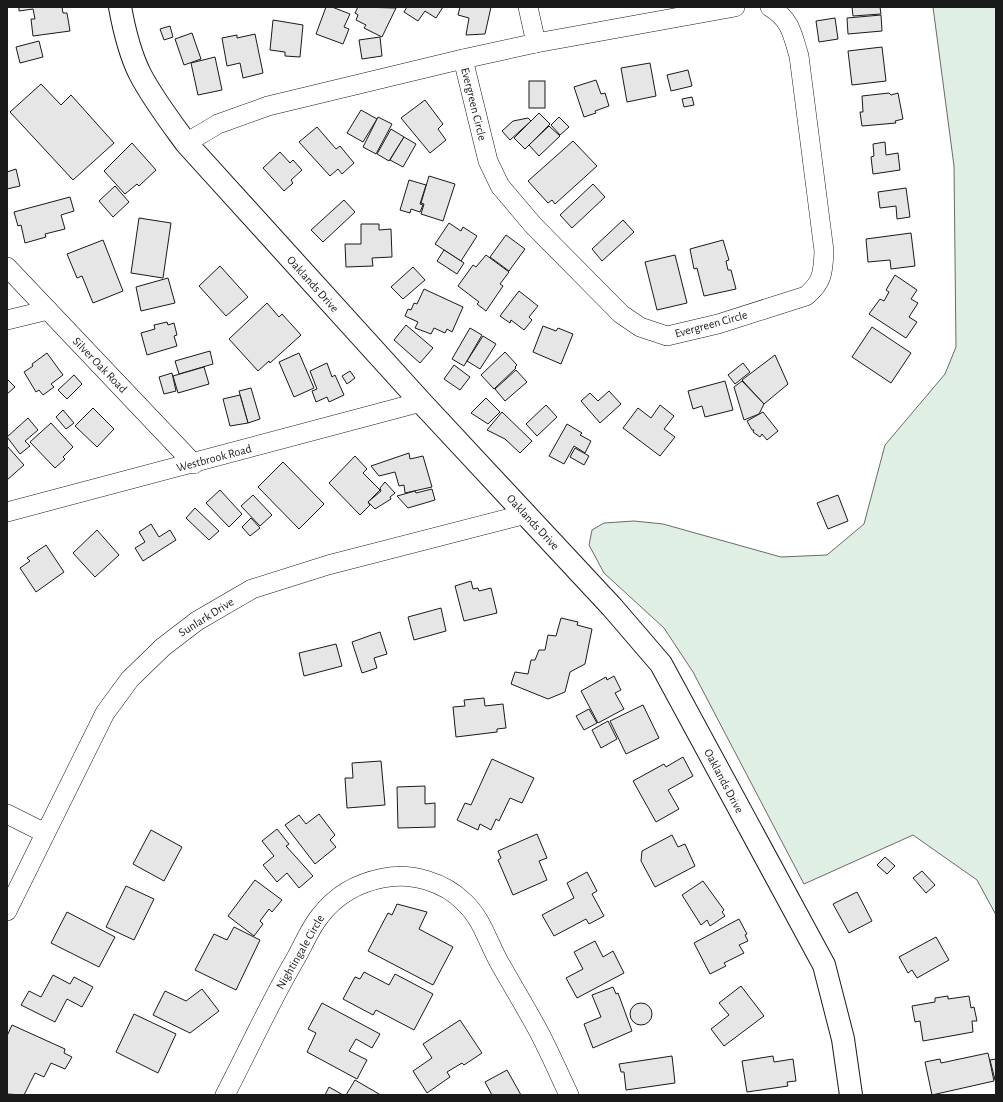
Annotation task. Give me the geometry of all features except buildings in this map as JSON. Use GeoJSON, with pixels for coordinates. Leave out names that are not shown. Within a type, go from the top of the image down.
{"type":"FeatureCollection","features":[{"type":"Feature","properties":{"kind":"street","name":"Oaklands Drive"},"geometry":{"type":"LineString","coordinates":[[120,7],[124,28],[140,73],[186,143],[421,402],[612,607],[661,664],[824,965],[843,1039],[851,1095]]}},
{"type":"Feature","properties":{"kind":"street"},"geometry":{"type":"LineString","coordinates":[[528,7],[536,43]]}},
{"type":"Feature","properties":{"kind":"street","name":"Evergreen Circle"},"geometry":{"type":"LineString","coordinates":[[186,143],[218,124],[268,106],[536,43],[735,7]]}},
{"type":"Feature","properties":{"kind":"street","name":"Evergreen Circle"},"geometry":{"type":"LineString","coordinates":[[463,59],[488,161],[500,186],[533,225],[621,314],[640,328],[667,336],[718,324],[806,296],[817,286],[823,272],[824,251],[799,56],[790,28],[782,14],[770,7]]}},
{"type":"Feature","properties":{"kind":"street","name":"Silver Oak Road"},"geometry":{"type":"LineString","coordinates":[[7,267],[194,464]]}},
{"type":"Feature","properties":{"kind":"street"},"geometry":{"type":"LineString","coordinates":[[7,320],[48,310]]}},
{"type":"Feature","properties":{"kind":"street","name":"Westbrook Road"},"geometry":{"type":"LineString","coordinates":[[7,512],[194,464],[421,402]]}},
{"type":"Feature","properties":{"kind":"street","name":"Sunlark Drive"},"geometry":{"type":"LineString","coordinates":[[7,911],[105,713],[130,679],[163,646],[196,620],[252,589],[328,565],[526,514]]}},
{"type":"Feature","properties":{"kind":"street"},"geometry":{"type":"LineString","coordinates":[[7,814],[45,833]]}},
{"type":"Feature","properties":{"kind":"street","name":"Nightingale Circle"},"geometry":{"type":"LineString","coordinates":[[226,1095],[287,972],[319,918],[334,901],[356,886],[382,878],[404,876],[420,878],[436,884],[463,901],[474,913],[483,927],[498,960],[539,1032],[569,1095]]}},
{"type":"Feature","properties":{"kind":"green space"},"geometry":{"type":"Polygon","coordinates":[[[933,7],[996,7],[996,915],[977,880],[913,835],[804,884],[693,672],[664,628],[604,573],[589,545],[592,530],[604,523],[634,521],[663,524],[781,557],[827,555],[864,524],[885,445],[945,374],[956,347],[954,166],[933,7]]]}}]}
